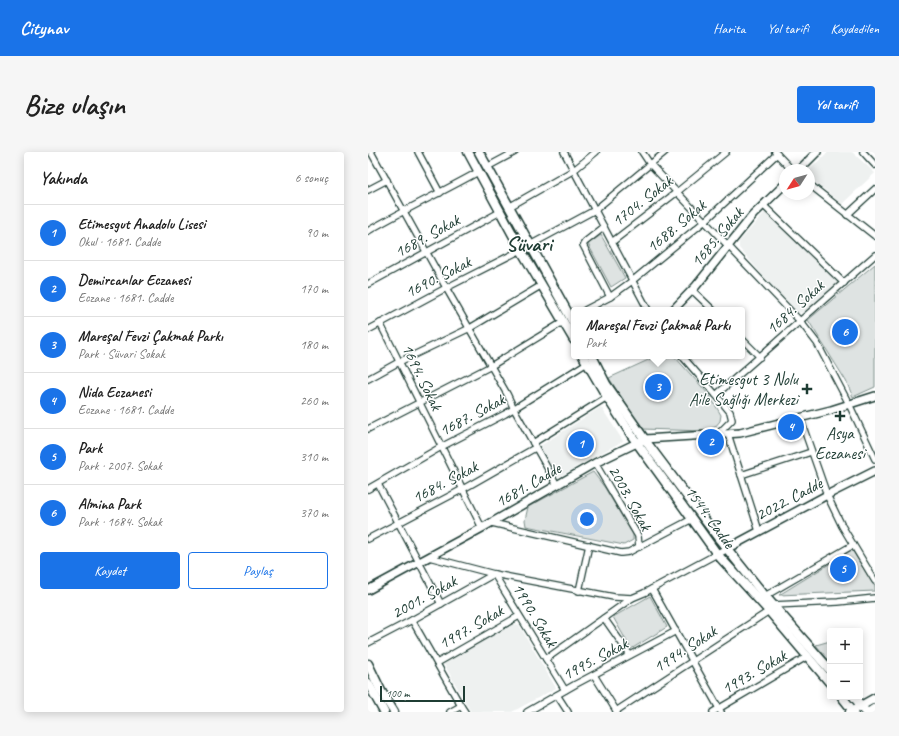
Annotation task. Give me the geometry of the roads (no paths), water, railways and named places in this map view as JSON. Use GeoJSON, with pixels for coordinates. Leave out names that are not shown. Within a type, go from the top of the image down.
{"type":"FeatureCollection","features":[{"type":"Feature","properties":{"kind":"main road"},"geometry":{"type":"LineString","coordinates":[[468,152],[521,250],[542,285],[571,320]]}},
{"type":"Feature","properties":{"kind":"main road"},"geometry":{"type":"LineString","coordinates":[[479,152],[571,320]]}},
{"type":"Feature","properties":{"kind":"main road","name":"1544. Cadde"},"geometry":{"type":"LineString","coordinates":[[588,359],[607,397],[636,444],[717,554],[827,667]]}},
{"type":"Feature","properties":{"kind":"main road","name":"1544. Cadde"},"geometry":{"type":"LineString","coordinates":[[588,359],[650,447],[727,549],[765,596],[771,608],[827,679]]}},
{"type":"Feature","properties":{"kind":"main road"},"geometry":{"type":"LineString","coordinates":[[368,664],[381,691],[394,712]]}},
{"type":"Feature","properties":{"kind":"main road"},"geometry":{"type":"LineString","coordinates":[[368,683],[384,712]]}},
{"type":"Feature","properties":{"kind":"main road"},"geometry":{"type":"LineString","coordinates":[[866,710],[875,698]]}},
{"type":"Feature","properties":{"kind":"main road"},"geometry":{"type":"LineString","coordinates":[[844,700],[852,712],[875,708]]}},
{"type":"Feature","properties":{"kind":"main road"},"geometry":{"type":"LineString","coordinates":[[857,700],[866,710]]}},
{"type":"Feature","properties":{"kind":"street"},"geometry":{"type":"LineString","coordinates":[[371,152],[557,485]]}},
{"type":"Feature","properties":{"kind":"street"},"geometry":{"type":"LineString","coordinates":[[418,152],[440,193]]}},
{"type":"Feature","properties":{"kind":"street"},"geometry":{"type":"LineString","coordinates":[[487,167],[514,152]]}},
{"type":"Feature","properties":{"kind":"street"},"geometry":{"type":"LineString","coordinates":[[564,152],[646,307]]}},
{"type":"Feature","properties":{"kind":"street"},"geometry":{"type":"LineString","coordinates":[[509,207],[574,170],[596,152]]}},
{"type":"Feature","properties":{"kind":"street"},"geometry":{"type":"LineString","coordinates":[[642,152],[650,164],[800,321],[817,343],[849,404],[875,459]]}},
{"type":"Feature","properties":{"kind":"street"},"geometry":{"type":"LineString","coordinates":[[530,245],[595,210],[665,152]]}},
{"type":"Feature","properties":{"kind":"street","name":"1704. Sokak"},"geometry":{"type":"LineString","coordinates":[[612,242],[726,152]]}},
{"type":"Feature","properties":{"kind":"street"},"geometry":{"type":"LineString","coordinates":[[805,164],[817,152]]}},
{"type":"Feature","properties":{"kind":"street"},"geometry":{"type":"LineString","coordinates":[[863,152],[874,164]]}},
{"type":"Feature","properties":{"kind":"street"},"geometry":{"type":"LineString","coordinates":[[776,153],[786,164]]}},
{"type":"Feature","properties":{"kind":"street","name":"1688. Sokak"},"geometry":{"type":"LineString","coordinates":[[591,307],[610,297],[632,281],[705,221],[776,153]]}},
{"type":"Feature","properties":{"kind":"street"},"geometry":{"type":"LineString","coordinates":[[368,231],[478,172]]}},
{"type":"Feature","properties":{"kind":"street"},"geometry":{"type":"LineString","coordinates":[[368,190],[386,180]]}},
{"type":"Feature","properties":{"kind":"street"},"geometry":{"type":"LineString","coordinates":[[815,189],[875,236]]}},
{"type":"Feature","properties":{"kind":"street"},"geometry":{"type":"LineString","coordinates":[[847,215],[875,189]]}},
{"type":"Feature","properties":{"kind":"street","name":"1685. Sokak"},"geometry":{"type":"LineString","coordinates":[[676,307],[692,290],[753,215],[779,190]]}},
{"type":"Feature","properties":{"kind":"street"},"geometry":{"type":"LineString","coordinates":[[763,205],[844,283]]}},
{"type":"Feature","properties":{"kind":"street","name":"1689. Sokak"},"geometry":{"type":"LineString","coordinates":[[368,284],[500,212]]}},
{"type":"Feature","properties":{"kind":"street"},"geometry":{"type":"LineString","coordinates":[[604,227],[583,245],[610,297]]}},
{"type":"Feature","properties":{"kind":"street","name":"1690. Sokak"},"geometry":{"type":"LineString","coordinates":[[368,330],[521,250]]}},
{"type":"Feature","properties":{"kind":"street","name":"1684. Sokak"},"geometry":{"type":"LineString","coordinates":[[716,395],[875,255]]}},
{"type":"Feature","properties":{"kind":"street"},"geometry":{"type":"LineString","coordinates":[[368,379],[399,362],[470,328],[542,285]]}},
{"type":"Feature","properties":{"kind":"street"},"geometry":{"type":"LineString","coordinates":[[692,290],[710,307]]}},
{"type":"Feature","properties":{"kind":"street"},"geometry":{"type":"LineString","coordinates":[[368,429],[491,366],[571,320]]}},
{"type":"Feature","properties":{"kind":"street","name":"1694. Sokak"},"geometry":{"type":"LineString","coordinates":[[380,323],[482,528]]}},
{"type":"Feature","properties":{"kind":"street"},"geometry":{"type":"LineString","coordinates":[[745,342],[760,357]]}},
{"type":"Feature","properties":{"kind":"street","name":"1687. Sokak"},"geometry":{"type":"LineString","coordinates":[[368,489],[442,447],[514,409],[586,359]]}},
{"type":"Feature","properties":{"kind":"street"},"geometry":{"type":"LineString","coordinates":[[685,359],[730,412],[732,420],[720,432],[713,434]]}},
{"type":"Feature","properties":{"kind":"street","name":"1681. Cadde"},"geometry":{"type":"LineString","coordinates":[[368,590],[492,523],[595,463],[645,439],[740,433],[831,410],[875,396]]}},
{"type":"Feature","properties":{"kind":"street","name":"1684. Sokak"},"geometry":{"type":"LineString","coordinates":[[368,539],[463,489],[534,446],[607,397]]}},
{"type":"Feature","properties":{"kind":"street"},"geometry":{"type":"LineString","coordinates":[[800,418],[827,495],[842,526],[875,581]]}},
{"type":"Feature","properties":{"kind":"street"},"geometry":{"type":"LineString","coordinates":[[728,434],[759,531]]}},
{"type":"Feature","properties":{"kind":"street"},"geometry":{"type":"LineString","coordinates":[[741,474],[811,452]]}},
{"type":"Feature","properties":{"kind":"street","name":"2003. Sokak"},"geometry":{"type":"LineString","coordinates":[[595,463],[638,536],[639,547]]}},
{"type":"Feature","properties":{"kind":"street","name":"2022. Cadde"},"geometry":{"type":"LineString","coordinates":[[717,554],[875,471]]}},
{"type":"Feature","properties":{"kind":"street"},"geometry":{"type":"LineString","coordinates":[[378,484],[441,604]]}},
{"type":"Feature","properties":{"kind":"street"},"geometry":{"type":"LineString","coordinates":[[492,523],[621,553],[630,552],[692,519]]}},
{"type":"Feature","properties":{"kind":"street"},"geometry":{"type":"LineString","coordinates":[[579,591],[589,545]]}},
{"type":"Feature","properties":{"kind":"street"},"geometry":{"type":"LineString","coordinates":[[765,596],[853,545]]}},
{"type":"Feature","properties":{"kind":"street"},"geometry":{"type":"LineString","coordinates":[[546,659],[632,598],[652,589],[717,554]]}},
{"type":"Feature","properties":{"kind":"street"},"geometry":{"type":"LineString","coordinates":[[429,557],[494,574],[579,591],[614,597],[632,598]]}},
{"type":"Feature","properties":{"kind":"street","name":"2001. Sokak"},"geometry":{"type":"LineString","coordinates":[[368,643],[494,574]]}},
{"type":"Feature","properties":{"kind":"street","name":"1990. Sokak"},"geometry":{"type":"LineString","coordinates":[[494,574],[565,690]]}},
{"type":"Feature","properties":{"kind":"street"},"geometry":{"type":"LineString","coordinates":[[652,589],[720,710]]}},
{"type":"Feature","properties":{"kind":"street"},"geometry":{"type":"LineString","coordinates":[[771,608],[875,598]]}},
{"type":"Feature","properties":{"kind":"street","name":"1994. Sokak"},"geometry":{"type":"LineString","coordinates":[[617,711],[771,608]]}},
{"type":"Feature","properties":{"kind":"street","name":"1997. Sokak"},"geometry":{"type":"LineString","coordinates":[[436,663],[520,616]]}},
{"type":"Feature","properties":{"kind":"street"},"geometry":{"type":"LineString","coordinates":[[604,618],[630,655]]}},
{"type":"Feature","properties":{"kind":"street"},"geometry":{"type":"LineString","coordinates":[[412,620],[465,712]]}},
{"type":"Feature","properties":{"kind":"street","name":"1995. Sokak"},"geometry":{"type":"LineString","coordinates":[[527,712],[676,631]]}},
{"type":"Feature","properties":{"kind":"street","name":"1993. Sokak"},"geometry":{"type":"LineString","coordinates":[[713,712],[720,710],[808,656]]}},
{"type":"Feature","properties":{"kind":"street"},"geometry":{"type":"LineString","coordinates":[[594,675],[617,711]]}},
{"type":"Feature","properties":{"kind":"street"},"geometry":{"type":"LineString","coordinates":[[557,695],[568,712]]}},
{"type":"Feature","properties":{"kind":"street"},"geometry":{"type":"LineString","coordinates":[[450,712],[461,706]]}},
{"type":"Feature","properties":{"kind":"place","name":"Almina Park"},"geometry":{"type":"Point","coordinates":[845,332]}},
{"type":"Feature","properties":{"kind":"place","name":"Mareşal Fevzi Çakmak Parkı"},"geometry":{"type":"Point","coordinates":[658,387]}},
{"type":"Feature","properties":{"kind":"place","name":"Etimesgut 3 Nolu Aile Sağlığı Merkezi"},"geometry":{"type":"Point","coordinates":[807,389]}},
{"type":"Feature","properties":{"kind":"place","name":"Asya Eczanesi"},"geometry":{"type":"Point","coordinates":[840,416]}},
{"type":"Feature","properties":{"kind":"place","name":"Nida Eczanesi"},"geometry":{"type":"Point","coordinates":[791,427]}},
{"type":"Feature","properties":{"kind":"place","name":"Demircanlar Eczanesi"},"geometry":{"type":"Point","coordinates":[711,442]}},
{"type":"Feature","properties":{"kind":"place","name":"Etimesgut Anadolu Lisesi"},"geometry":{"type":"Point","coordinates":[581,444]}},
{"type":"Feature","properties":{"kind":"place","name":"Park"},"geometry":{"type":"Point","coordinates":[843,569]}},
{"type":"Feature","properties":{"kind":"district","name":"Süvari"},"geometry":{"type":"Point","coordinates":[529,244]}}]}
